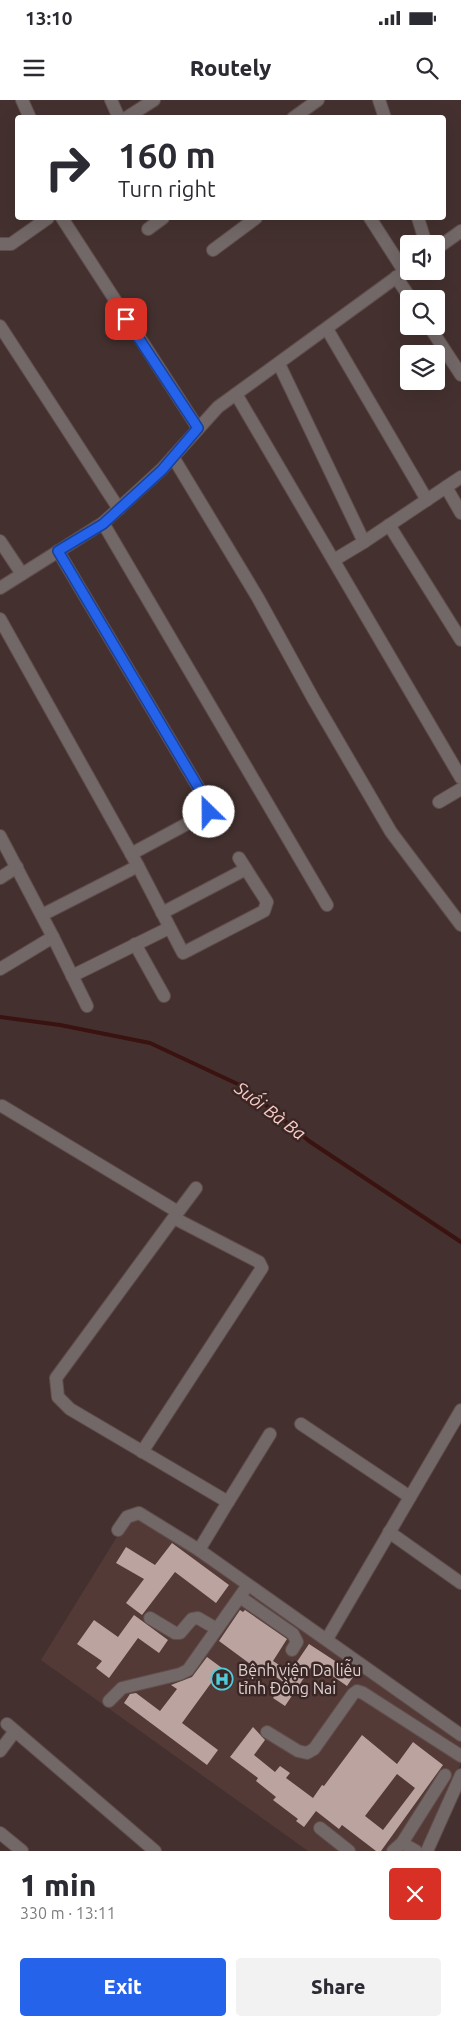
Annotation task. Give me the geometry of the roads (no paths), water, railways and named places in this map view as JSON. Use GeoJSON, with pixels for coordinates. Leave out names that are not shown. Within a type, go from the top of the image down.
{"type":"FeatureCollection","features":[{"type":"Feature","properties":{"kind":"street"},"geometry":{"type":"LineString","coordinates":[[22,100],[29,115]]}},
{"type":"Feature","properties":{"kind":"street"},"geometry":{"type":"LineString","coordinates":[[111,100],[118,115]]}},
{"type":"Feature","properties":{"kind":"street"},"geometry":{"type":"LineString","coordinates":[[131,115],[154,100]]}},
{"type":"Feature","properties":{"kind":"street"},"geometry":{"type":"LineString","coordinates":[[301,115],[318,100]]}},
{"type":"Feature","properties":{"kind":"street"},"geometry":{"type":"LineString","coordinates":[[379,100],[385,115]]}},
{"type":"Feature","properties":{"kind":"street"},"geometry":{"type":"LineString","coordinates":[[0,244],[11,244],[45,220]]}},
{"type":"Feature","properties":{"kind":"street"},"geometry":{"type":"LineString","coordinates":[[63,220],[198,428]]}},
{"type":"Feature","properties":{"kind":"street"},"geometry":{"type":"LineString","coordinates":[[148,229],[160,220]]}},
{"type":"Feature","properties":{"kind":"street"},"geometry":{"type":"LineString","coordinates":[[213,250],[253,220]]}},
{"type":"Feature","properties":{"kind":"street"},"geometry":{"type":"LineString","coordinates":[[371,220],[400,267]]}},
{"type":"Feature","properties":{"kind":"street"},"geometry":{"type":"LineString","coordinates":[[419,220],[423,235]]}},
{"type":"Feature","properties":{"kind":"street"},"geometry":{"type":"LineString","coordinates":[[445,243],[461,232]]}},
{"type":"Feature","properties":{"kind":"street"},"geometry":{"type":"LineString","coordinates":[[0,588],[103,524],[173,457],[218,407],[400,274]]}},
{"type":"Feature","properties":{"kind":"street"},"geometry":{"type":"LineString","coordinates":[[0,326],[119,509]]}},
{"type":"Feature","properties":{"kind":"street"},"geometry":{"type":"LineString","coordinates":[[327,329],[427,500]]}},
{"type":"Feature","properties":{"kind":"street"},"geometry":{"type":"LineString","coordinates":[[435,335],[461,375]]}},
{"type":"Feature","properties":{"kind":"street"},"geometry":{"type":"LineString","coordinates":[[279,364],[364,542]]}},
{"type":"Feature","properties":{"kind":"street"},"geometry":{"type":"LineString","coordinates":[[236,394],[461,778]]}},
{"type":"Feature","properties":{"kind":"street"},"geometry":{"type":"LineString","coordinates":[[173,457],[258,598],[314,700],[391,832],[461,925]]}},
{"type":"Feature","properties":{"kind":"street"},"geometry":{"type":"LineString","coordinates":[[334,560],[461,477]]}},
{"type":"Feature","properties":{"kind":"street"},"geometry":{"type":"LineString","coordinates":[[446,487],[461,513]]}},
{"type":"Feature","properties":{"kind":"street"},"geometry":{"type":"LineString","coordinates":[[103,524],[327,904]]}},
{"type":"Feature","properties":{"kind":"street"},"geometry":{"type":"LineString","coordinates":[[389,525],[461,640]]}},
{"type":"Feature","properties":{"kind":"street"},"geometry":{"type":"LineString","coordinates":[[0,541],[22,574]]}},
{"type":"Feature","properties":{"kind":"street"},"geometry":{"type":"LineString","coordinates":[[58,551],[210,807],[209,812],[131,854]]}},
{"type":"Feature","properties":{"kind":"street"},"geometry":{"type":"LineString","coordinates":[[0,618],[138,866],[180,950],[185,953],[264,911],[267,902],[242,864],[162,913]]}},
{"type":"Feature","properties":{"kind":"street"},"geometry":{"type":"LineString","coordinates":[[439,802],[461,789]]}},
{"type":"Feature","properties":{"kind":"street"},"geometry":{"type":"LineString","coordinates":[[0,836],[87,1006]]}},
{"type":"Feature","properties":{"kind":"street"},"geometry":{"type":"LineString","coordinates":[[42,915],[138,866]]}},
{"type":"Feature","properties":{"kind":"street"},"geometry":{"type":"LineString","coordinates":[[0,878],[17,867]]}},
{"type":"Feature","properties":{"kind":"street"},"geometry":{"type":"LineString","coordinates":[[72,976],[168,928]]}},
{"type":"Feature","properties":{"kind":"street"},"geometry":{"type":"LineString","coordinates":[[0,969],[53,937]]}},
{"type":"Feature","properties":{"kind":"street"},"geometry":{"type":"LineString","coordinates":[[135,944],[164,996]]}},
{"type":"Feature","properties":{"kind":"street"},"geometry":{"type":"LineString","coordinates":[[2,1106],[176,1215],[259,1262],[262,1268],[142,1452]]}},
{"type":"Feature","properties":{"kind":"street"},"geometry":{"type":"LineString","coordinates":[[196,1188],[56,1378],[58,1397],[70,1409],[228,1502]]}},
{"type":"Feature","properties":{"kind":"street"},"geometry":{"type":"LineString","coordinates":[[326,1639],[461,1410]]}},
{"type":"Feature","properties":{"kind":"street"},"geometry":{"type":"LineString","coordinates":[[301,1424],[410,1497]]}},
{"type":"Feature","properties":{"kind":"street"},"geometry":{"type":"LineString","coordinates":[[199,1550],[270,1434]]}},
{"type":"Feature","properties":{"kind":"street"},"geometry":{"type":"LineString","coordinates":[[118,1530],[127,1517],[139,1513],[199,1550],[461,1734]]}},
{"type":"Feature","properties":{"kind":"street"},"geometry":{"type":"LineString","coordinates":[[389,1532],[461,1583]]}},
{"type":"Feature","properties":{"kind":"street"},"geometry":{"type":"LineString","coordinates":[[109,1701],[122,1688],[180,1674],[188,1670],[248,1585]]}},
{"type":"Feature","properties":{"kind":"street"},"geometry":{"type":"LineString","coordinates":[[240,1597],[293,1634],[297,1642],[292,1650]]}},
{"type":"Feature","properties":{"kind":"street"},"geometry":{"type":"LineString","coordinates":[[150,1618],[175,1633],[180,1633],[192,1619],[198,1618],[217,1629]]}},
{"type":"Feature","properties":{"kind":"street"},"geometry":{"type":"LineString","coordinates":[[267,1732],[298,1751],[307,1753],[314,1749],[352,1694],[357,1691],[461,1756]]}},
{"type":"Feature","properties":{"kind":"street"},"geometry":{"type":"LineString","coordinates":[[0,1751],[11,1728],[155,1851]]}},
{"type":"Feature","properties":{"kind":"street"},"geometry":{"type":"LineString","coordinates":[[416,1851],[398,1847],[446,1775]]}},
{"type":"Feature","properties":{"kind":"street"},"geometry":{"type":"LineString","coordinates":[[427,1851],[461,1775]]}},
{"type":"Feature","properties":{"kind":"street"},"geometry":{"type":"LineString","coordinates":[[320,1828],[349,1851]]}},
{"type":"Feature","properties":{"kind":"street"},"geometry":{"type":"LineString","coordinates":[[0,1833],[22,1851]]}},
{"type":"Feature","properties":{"kind":"waterway","name":"Suối Bà Ba"},"geometry":{"type":"LineString","coordinates":[[0,1017],[60,1025],[150,1043],[244,1087],[309,1141],[461,1242]]}},
{"type":"Feature","properties":{"kind":"place","name":"Bệnh viện Da liễu tỉnh Đồng Nai"},"geometry":{"type":"Point","coordinates":[222,1679]}}]}
